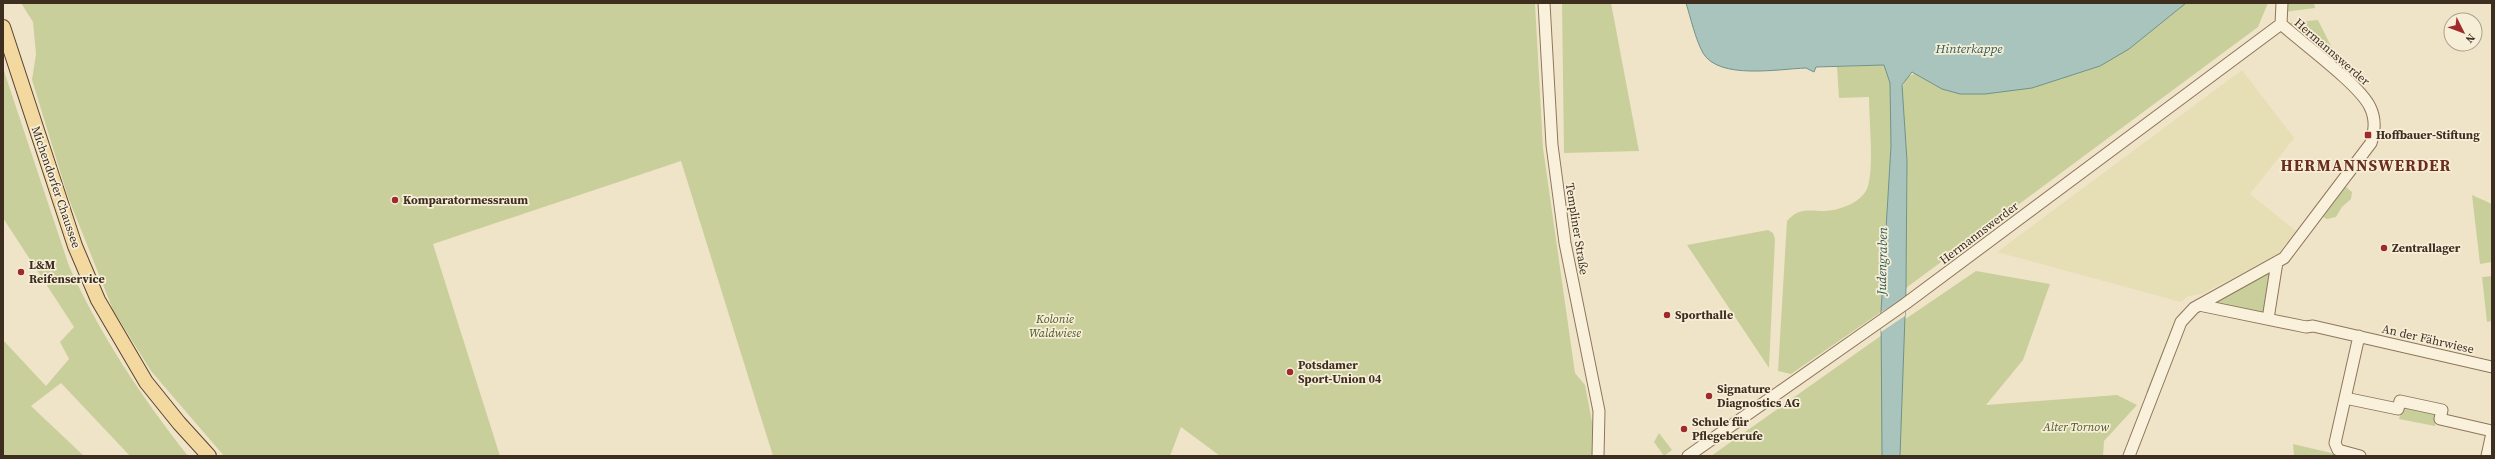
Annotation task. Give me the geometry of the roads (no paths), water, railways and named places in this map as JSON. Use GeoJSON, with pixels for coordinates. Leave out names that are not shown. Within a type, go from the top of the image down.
{"type":"FeatureCollection","features":[{"type":"Feature","properties":{"kind":"main road","name":"Michendorfer Chaussee"},"geometry":{"type":"LineString","coordinates":[[3,27],[75,246],[98,300],[146,382],[179,423],[209,456]]}},
{"type":"Feature","properties":{"kind":"street","name":"Templiner Straße"},"geometry":{"type":"LineString","coordinates":[[1544,3],[1552,145],[1565,243],[1599,411],[1598,456]]}},
{"type":"Feature","properties":{"kind":"street","name":"Hermannswerder"},"geometry":{"type":"LineString","coordinates":[[1688,456],[1905,304],[2280,24],[2282,3]]}},
{"type":"Feature","properties":{"kind":"street","name":"Hermannswerder"},"geometry":{"type":"LineString","coordinates":[[2129,456],[2181,322],[2199,305],[2284,258],[2366,150],[2374,133],[2374,124],[2370,106],[2360,92],[2280,24]]}},
{"type":"Feature","properties":{"kind":"street"},"geometry":{"type":"LineString","coordinates":[[2268,319],[2277,262]]}},
{"type":"Feature","properties":{"kind":"street","name":"An der Fährwiese"},"geometry":{"type":"LineString","coordinates":[[2199,305],[2306,327],[2313,326],[2492,367]]}},
{"type":"Feature","properties":{"kind":"street"},"geometry":{"type":"LineString","coordinates":[[2359,336],[2335,446],[2341,451],[2360,456]]}},
{"type":"Feature","properties":{"kind":"street"},"geometry":{"type":"LineString","coordinates":[[2345,398],[2398,409],[2400,401],[2442,410],[2440,419],[2492,432],[2487,456]]}},
{"type":"Feature","properties":{"kind":"water","name":"Hinterkappe"},"geometry":{"type":"Polygon","coordinates":[[[1686,3],[2186,3],[2129,49],[2100,66],[2032,88],[1985,94],[1960,94],[1942,89],[1912,72],[1902,85],[1907,161],[1906,288],[1900,456],[1882,456],[1881,312],[1891,146],[1890,83],[1884,65],[1816,67],[1814,72],[1806,68],[1750,71],[1722,67],[1711,61],[1703,53],[1695,35],[1686,3]]]}},
{"type":"Feature","properties":{"kind":"place","name":"Hoffbauer-Stiftung"},"geometry":{"type":"Point","coordinates":[2368,135]}},
{"type":"Feature","properties":{"kind":"place","name":"Komparatormessraum"},"geometry":{"type":"Point","coordinates":[395,200]}},
{"type":"Feature","properties":{"kind":"place","name":"Zentrallager"},"geometry":{"type":"Point","coordinates":[2384,248]}},
{"type":"Feature","properties":{"kind":"place","name":"L&M Reifenservice"},"geometry":{"type":"Point","coordinates":[21,272]}},
{"type":"Feature","properties":{"kind":"place","name":"Sporthalle"},"geometry":{"type":"Point","coordinates":[1667,315]}},
{"type":"Feature","properties":{"kind":"place","name":"Potsdamer Sport-Union 04"},"geometry":{"type":"Point","coordinates":[1290,372]}},
{"type":"Feature","properties":{"kind":"place","name":"Signature Diagnostics AG"},"geometry":{"type":"Point","coordinates":[1709,396]}},
{"type":"Feature","properties":{"kind":"place","name":"Schule für Pflegeberufe"},"geometry":{"type":"Point","coordinates":[1684,429]}},
{"type":"Feature","properties":{"kind":"district","name":"HERMANNSWERDER"},"geometry":{"type":"Point","coordinates":[2366,165]}},
{"type":"Feature","properties":{"kind":"water label","name":"Judengraben"},"geometry":{"type":"Point","coordinates":[1882,261]}},
{"type":"Feature","properties":{"kind":"park label","name":"Kolonie Waldwiese"},"geometry":{"type":"Point","coordinates":[1055,326]}},
{"type":"Feature","properties":{"kind":"park label","name":"Alter Tornow"},"geometry":{"type":"Point","coordinates":[2076,427]}}]}
